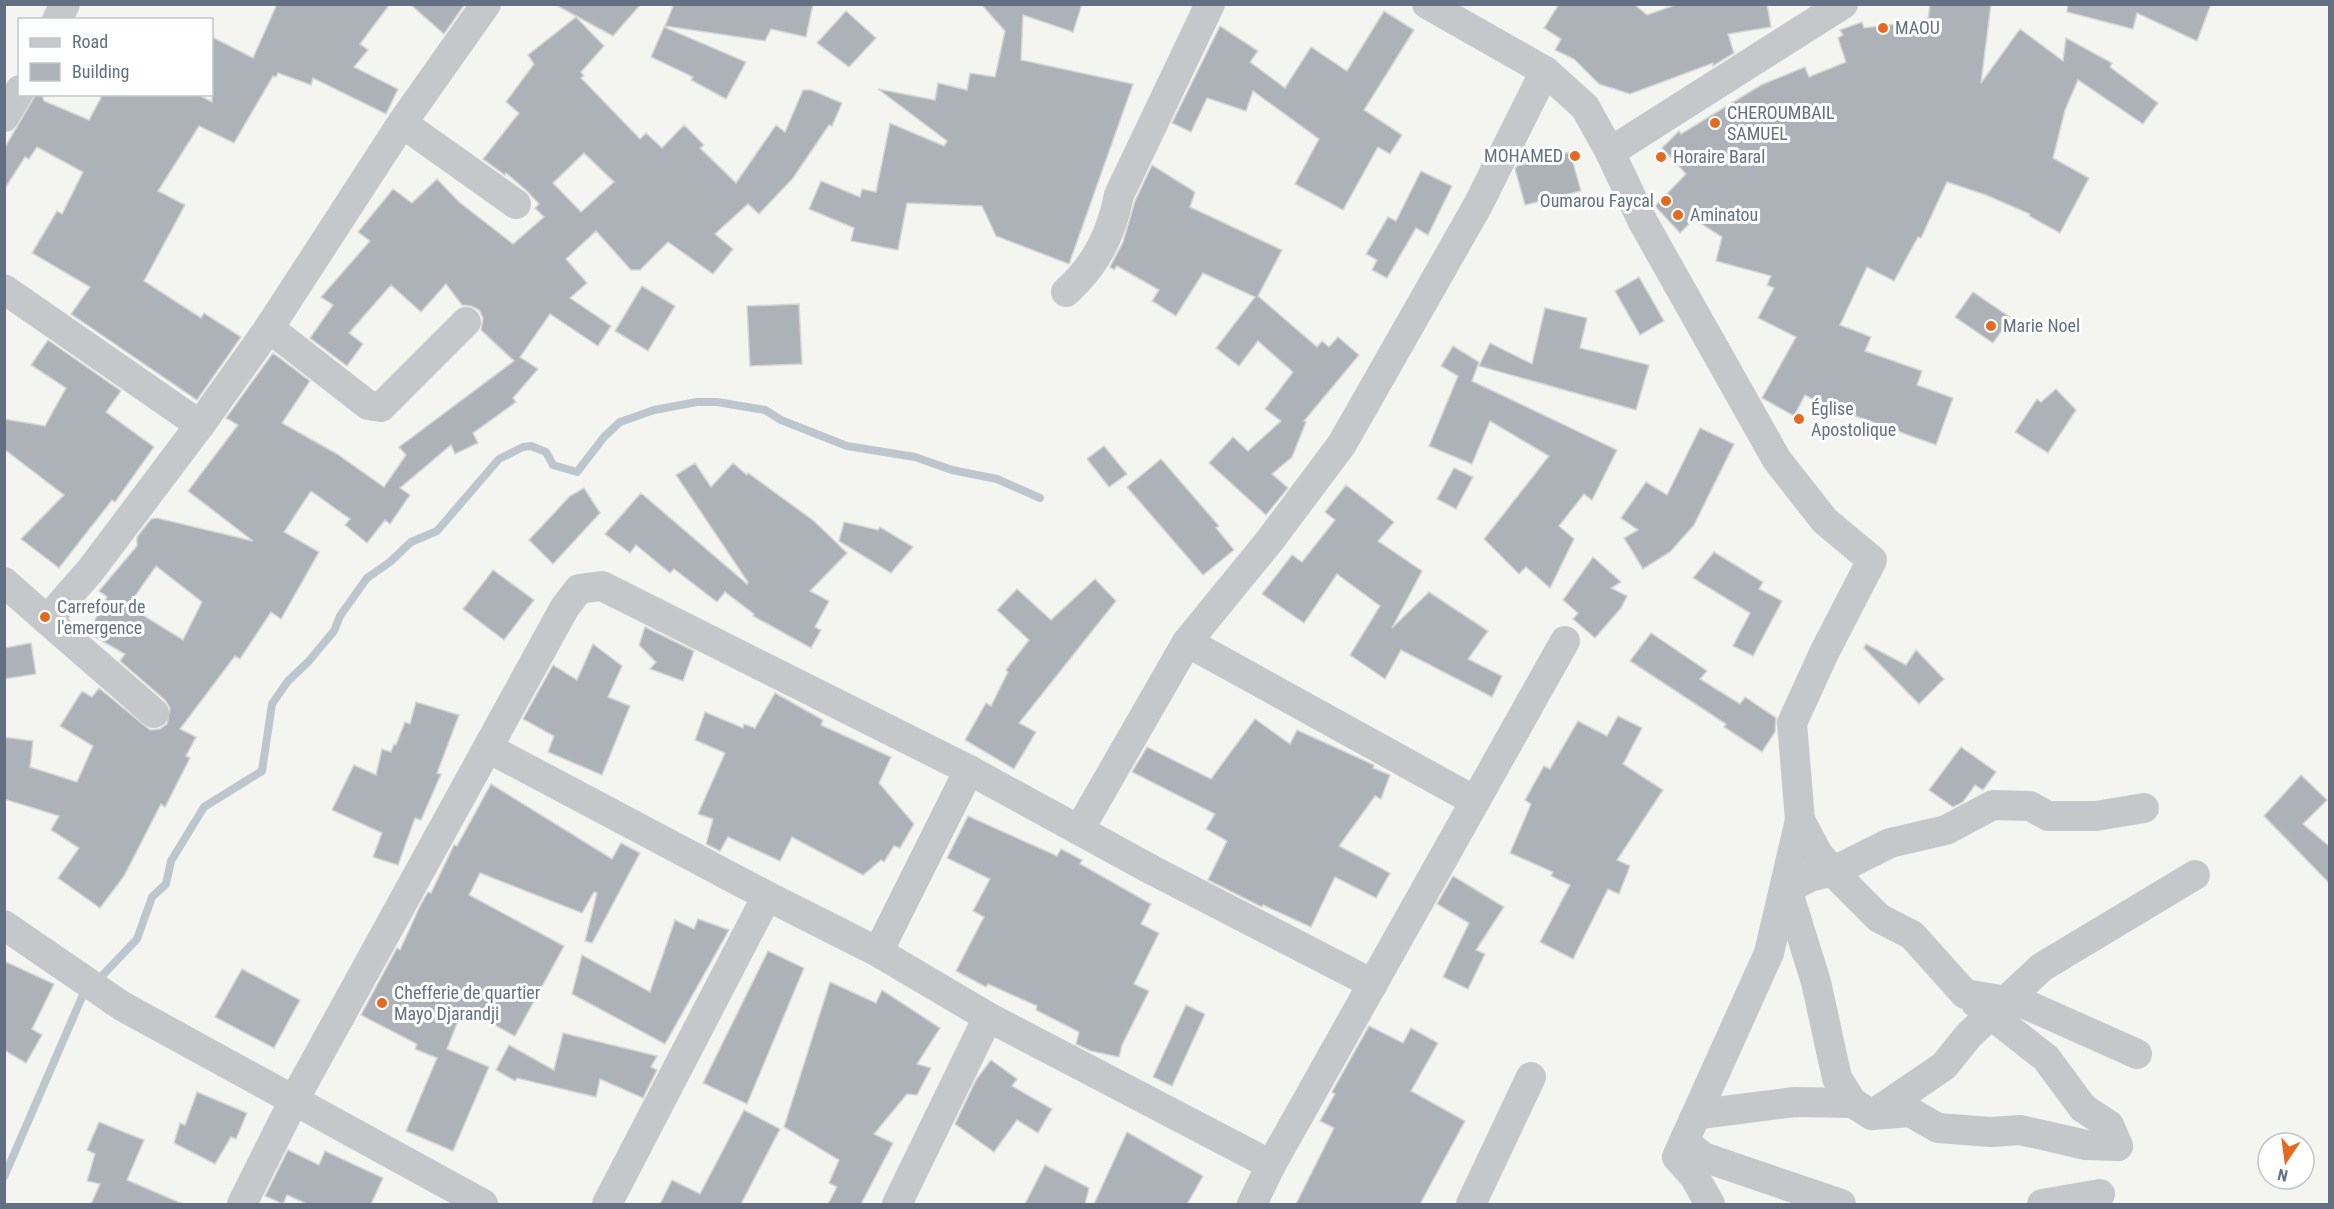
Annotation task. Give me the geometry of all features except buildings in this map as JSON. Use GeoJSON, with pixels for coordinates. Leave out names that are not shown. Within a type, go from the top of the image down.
{"type":"FeatureCollection","features":[{"type":"Feature","properties":{"kind":"street"},"geometry":{"type":"LineString","coordinates":[[58,18],[65,4]]}},
{"type":"Feature","properties":{"kind":"street"},"geometry":{"type":"LineString","coordinates":[[47,620],[90,571],[200,425],[269,328],[402,123],[486,4]]}},
{"type":"Feature","properties":{"kind":"street"},"geometry":{"type":"LineString","coordinates":[[1066,292],[1085,275],[1101,251],[1113,225],[1119,195],[1210,4]]}},
{"type":"Feature","properties":{"kind":"street"},"geometry":{"type":"LineString","coordinates":[[1427,4],[1545,71],[1584,107],[1610,152],[1643,222],[1777,460],[1825,521],[1872,561],[1824,653],[1792,723],[1800,820],[1769,953],[1688,1142],[1687,1189],[1692,1204]]}},
{"type":"Feature","properties":{"kind":"street"},"geometry":{"type":"LineString","coordinates":[[1610,152],[1843,4]]}},
{"type":"Feature","properties":{"kind":"street"},"geometry":{"type":"LineString","coordinates":[[1079,830],[1187,642],[1271,539],[1342,444],[1478,205],[1545,71]]}},
{"type":"Feature","properties":{"kind":"street"},"geometry":{"type":"LineString","coordinates":[[4,117],[18,93]]}},
{"type":"Feature","properties":{"kind":"street"},"geometry":{"type":"LineString","coordinates":[[402,123],[516,204]]}},
{"type":"Feature","properties":{"kind":"street"},"geometry":{"type":"LineString","coordinates":[[4,289],[200,425]]}},
{"type":"Feature","properties":{"kind":"street"},"geometry":{"type":"LineString","coordinates":[[269,328],[368,405],[381,407],[466,322]]}},
{"type":"Feature","properties":{"kind":"street"},"geometry":{"type":"LineString","coordinates":[[4,582],[154,713]]}},
{"type":"Feature","properties":{"kind":"street"},"geometry":{"type":"LineString","coordinates":[[242,1204],[294,1100],[565,607],[579,589],[602,586],[969,770],[1373,984]]}},
{"type":"Feature","properties":{"kind":"street"},"geometry":{"type":"LineString","coordinates":[[1252,1204],[1271,1166],[1565,641]]}},
{"type":"Feature","properties":{"kind":"street"},"geometry":{"type":"LineString","coordinates":[[1187,642],[1475,801]]}},
{"type":"Feature","properties":{"kind":"street"},"geometry":{"type":"LineString","coordinates":[[488,748],[767,897],[878,952],[988,1017],[1271,1166]]}},
{"type":"Feature","properties":{"kind":"street"},"geometry":{"type":"LineString","coordinates":[[878,952],[969,770]]}},
{"type":"Feature","properties":{"kind":"street"},"geometry":{"type":"LineString","coordinates":[[1872,1115],[1852,1102],[1837,1078],[1816,982],[1787,889],[1810,877],[1834,871],[1890,843],[1946,830],[1993,805],[2030,806],[2048,816],[2096,816],[2144,808]]}},
{"type":"Feature","properties":{"kind":"street"},"geometry":{"type":"LineString","coordinates":[[1710,1204],[1694,1176],[1688,1142],[1700,1114],[1795,1102],[1853,1103],[1872,1115],[1910,1112],[1938,1128],[1991,1132],[2020,1130],[2086,1145],[2118,1146],[2109,1125],[2083,1108],[2046,1058],[1998,1008],[1965,994],[1912,935],[1880,918],[1834,871],[1818,854],[1800,820]]}},
{"type":"Feature","properties":{"kind":"street"},"geometry":{"type":"LineString","coordinates":[[1872,1115],[1944,1066],[1969,1035],[2042,968],[2195,875]]}},
{"type":"Feature","properties":{"kind":"street"},"geometry":{"type":"LineString","coordinates":[[608,1204],[767,897]]}},
{"type":"Feature","properties":{"kind":"street"},"geometry":{"type":"LineString","coordinates":[[4,925],[122,1006],[483,1204]]}},
{"type":"Feature","properties":{"kind":"street"},"geometry":{"type":"LineString","coordinates":[[1998,1008],[2025,1004],[2137,1054]]}},
{"type":"Feature","properties":{"kind":"street"},"geometry":{"type":"LineString","coordinates":[[897,1204],[988,1017]]}},
{"type":"Feature","properties":{"kind":"street"},"geometry":{"type":"LineString","coordinates":[[1471,1204],[1531,1077]]}},
{"type":"Feature","properties":{"kind":"street"},"geometry":{"type":"LineString","coordinates":[[1688,1142],[1703,1157],[1841,1204]]}},
{"type":"Feature","properties":{"kind":"street"},"geometry":{"type":"LineString","coordinates":[[2042,1204],[2100,1194]]}},
{"type":"Feature","properties":{"kind":"waterway"},"geometry":{"type":"LineString","coordinates":[[4,1177],[82,997],[137,939],[152,897],[166,884],[171,861],[204,807],[262,771],[272,704],[288,681],[308,662],[334,631],[340,616],[367,578],[390,562],[411,542],[437,531],[499,459],[523,447],[531,446],[546,452],[553,465],[577,472],[604,437],[620,422],[654,410],[697,402],[717,402],[765,410],[781,420],[847,446],[915,457],[952,470],[997,479],[1040,498]]}},
{"type":"Feature","properties":{"kind":"place","name":"MAOU"},"geometry":{"type":"Point","coordinates":[1883,28]}},
{"type":"Feature","properties":{"kind":"place","name":"CHEROUMBAIL SAMUEL"},"geometry":{"type":"Point","coordinates":[1715,123]}},
{"type":"Feature","properties":{"kind":"place","name":"MOHAMED"},"geometry":{"type":"Point","coordinates":[1575,156]}},
{"type":"Feature","properties":{"kind":"place","name":"Horaire Baral"},"geometry":{"type":"Point","coordinates":[1661,157]}},
{"type":"Feature","properties":{"kind":"place","name":"Oumarou Faycal"},"geometry":{"type":"Point","coordinates":[1666,201]}},
{"type":"Feature","properties":{"kind":"place","name":"Aminatou"},"geometry":{"type":"Point","coordinates":[1678,215]}},
{"type":"Feature","properties":{"kind":"place","name":"Marie Noel"},"geometry":{"type":"Point","coordinates":[1991,326]}},
{"type":"Feature","properties":{"kind":"place","name":"Église Apostolique"},"geometry":{"type":"Point","coordinates":[1799,419]}},
{"type":"Feature","properties":{"kind":"place","name":"Carrefour de l'emergence"},"geometry":{"type":"Point","coordinates":[45,617]}},
{"type":"Feature","properties":{"kind":"place","name":"Chefferie de quartier Mayo Djarandji"},"geometry":{"type":"Point","coordinates":[382,1003]}}]}
